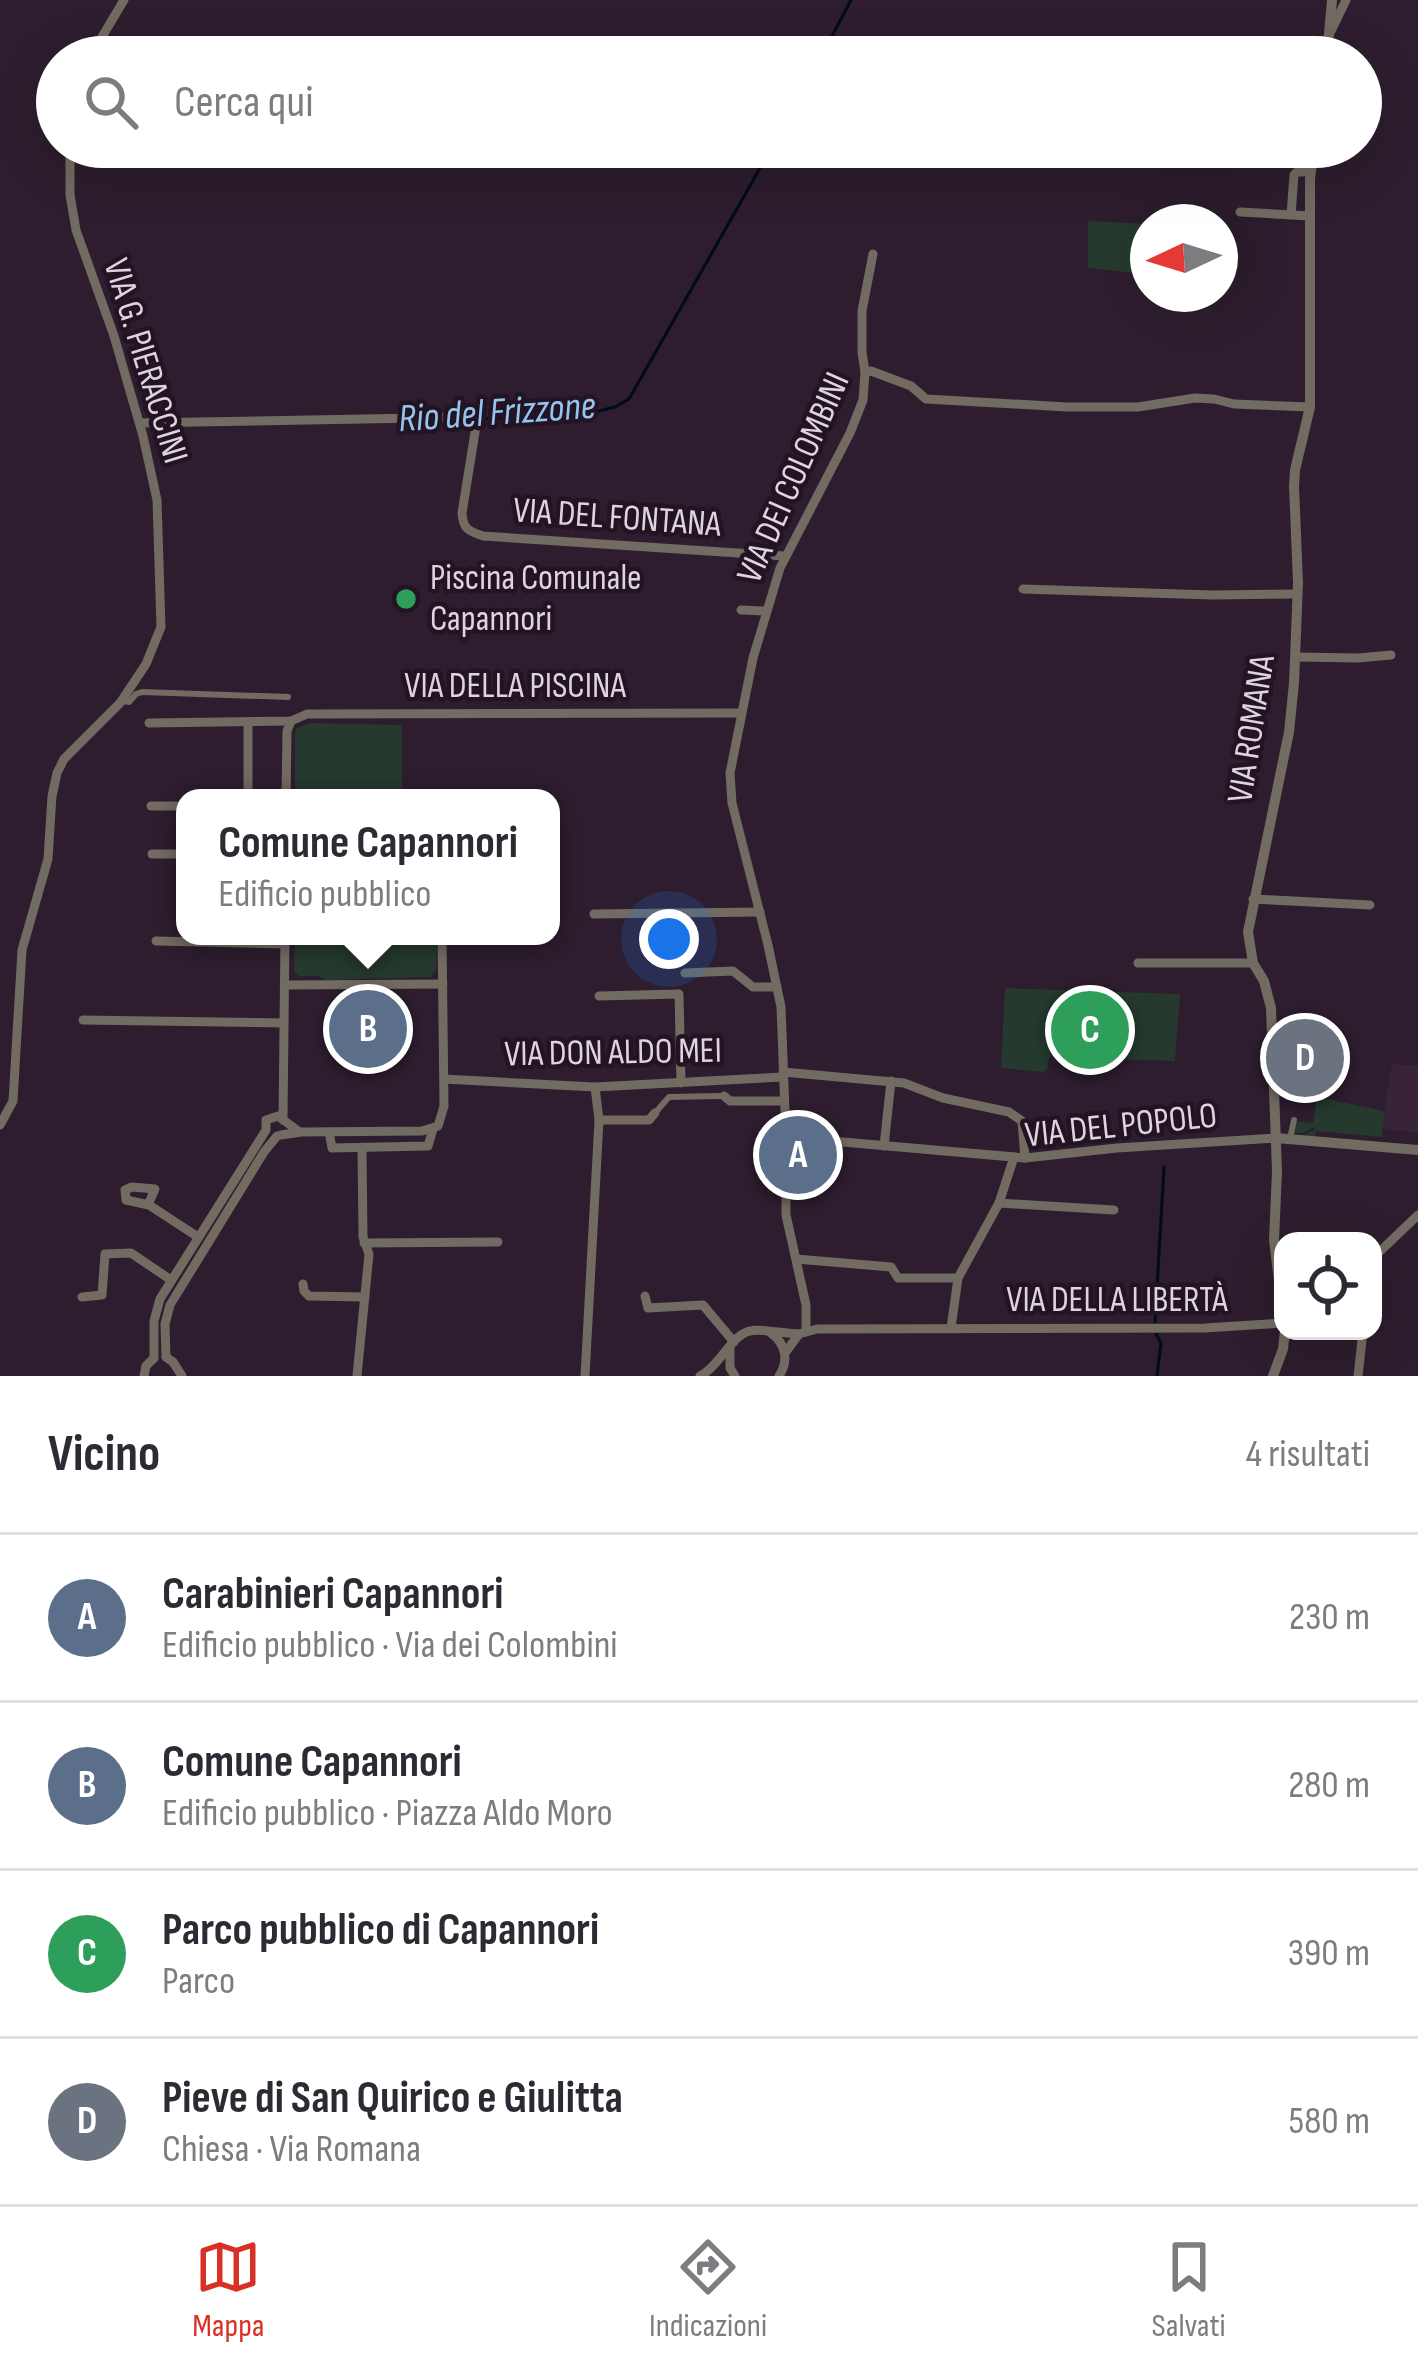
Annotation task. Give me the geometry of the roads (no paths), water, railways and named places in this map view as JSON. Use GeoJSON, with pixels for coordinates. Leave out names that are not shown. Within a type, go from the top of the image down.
{"type":"FeatureCollection","features":[{"type":"Feature","properties":{"kind":"street"},"geometry":{"type":"LineString","coordinates":[[103,36],[124,0]]}},
{"type":"Feature","properties":{"kind":"street"},"geometry":{"type":"LineString","coordinates":[[1330,36],[1332,0]]}},
{"type":"Feature","properties":{"kind":"street"},"geometry":{"type":"LineString","coordinates":[[1331,31],[1346,0]]}},
{"type":"Feature","properties":{"kind":"street","name":"VIA G. PIERACCINI"},"geometry":{"type":"LineString","coordinates":[[0,1125],[13,1101],[22,950],[48,859],[57,772],[122,700],[146,664],[161,627],[157,500],[114,336],[76,230],[70,168]]}},
{"type":"Feature","properties":{"kind":"street","name":"VIA ROMANA"},"geometry":{"type":"LineString","coordinates":[[1278,1232],[1271,1008],[1247,940],[1289,732],[1296,657],[1295,470],[1310,407],[1311,168]]}},
{"type":"Feature","properties":{"kind":"street"},"geometry":{"type":"LineString","coordinates":[[1291,215],[1294,175],[1311,172]]}},
{"type":"Feature","properties":{"kind":"street"},"geometry":{"type":"LineString","coordinates":[[1240,212],[1310,216]]}},
{"type":"Feature","properties":{"kind":"street"},"geometry":{"type":"LineString","coordinates":[[865,372],[862,311],[873,254]]}},
{"type":"Feature","properties":{"kind":"street","name":"VIA DEI COLOMBINI"},"geometry":{"type":"LineString","coordinates":[[803,1332],[806,1305],[786,1215],[781,1007],[732,803],[730,773],[740,713],[784,556],[860,411],[865,372],[911,386],[926,399],[1138,407],[1195,398],[1310,407]]}},
{"type":"Feature","properties":{"kind":"street","name":"VIA DEL FONTANA"},"geometry":{"type":"LineString","coordinates":[[140,423],[474,420],[462,513],[467,531],[483,536],[784,556]]}},
{"type":"Feature","properties":{"kind":"street"},"geometry":{"type":"LineString","coordinates":[[1023,589],[1297,594]]}},
{"type":"Feature","properties":{"kind":"street"},"geometry":{"type":"LineString","coordinates":[[741,610],[766,611]]}},
{"type":"Feature","properties":{"kind":"street"},"geometry":{"type":"LineString","coordinates":[[1296,657],[1391,655]]}},
{"type":"Feature","properties":{"kind":"street"},"geometry":{"type":"LineString","coordinates":[[122,700],[129,702],[142,692],[288,698]]}},
{"type":"Feature","properties":{"kind":"street"},"geometry":{"type":"LineString","coordinates":[[703,712],[725,721],[736,740]]}},
{"type":"Feature","properties":{"kind":"street","name":"VIA DELLA PISCINA"},"geometry":{"type":"LineString","coordinates":[[149,723],[291,721],[307,714],[740,713]]}},
{"type":"Feature","properties":{"kind":"street"},"geometry":{"type":"LineString","coordinates":[[286,789],[291,721]]}},
{"type":"Feature","properties":{"kind":"street"},"geometry":{"type":"LineString","coordinates":[[248,722],[248,789]]}},
{"type":"Feature","properties":{"kind":"street"},"geometry":{"type":"LineString","coordinates":[[151,806],[176,806]]}},
{"type":"Feature","properties":{"kind":"street"},"geometry":{"type":"LineString","coordinates":[[152,854],[176,854]]}},
{"type":"Feature","properties":{"kind":"street"},"geometry":{"type":"LineString","coordinates":[[1252,899],[1370,905]]}},
{"type":"Feature","properties":{"kind":"street"},"geometry":{"type":"LineString","coordinates":[[594,914],[760,912]]}},
{"type":"Feature","properties":{"kind":"street"},"geometry":{"type":"LineString","coordinates":[[156,941],[176,940]]}},
{"type":"Feature","properties":{"kind":"street"},"geometry":{"type":"LineString","coordinates":[[179,1374],[160,1358],[154,1321],[279,1126],[285,945]]}},
{"type":"Feature","properties":{"kind":"street"},"geometry":{"type":"LineString","coordinates":[[329,1132],[332,1148],[428,1146],[433,1129],[442,1120],[442,945]]}},
{"type":"Feature","properties":{"kind":"street"},"geometry":{"type":"LineString","coordinates":[[1138,963],[1253,963]]}},
{"type":"Feature","properties":{"kind":"street"},"geometry":{"type":"LineString","coordinates":[[686,973],[734,971],[753,987],[777,987]]}},
{"type":"Feature","properties":{"kind":"street"},"geometry":{"type":"LineString","coordinates":[[284,985],[443,984]]}},
{"type":"Feature","properties":{"kind":"street"},"geometry":{"type":"LineString","coordinates":[[598,996],[679,994],[681,1083]]}},
{"type":"Feature","properties":{"kind":"street"},"geometry":{"type":"LineString","coordinates":[[83,1019],[284,1023]]}},
{"type":"Feature","properties":{"kind":"street","name":"VIA DON ALDO MEI"},"geometry":{"type":"LineString","coordinates":[[444,1079],[595,1087],[783,1074],[890,1081],[1016,1114],[1022,1120],[1020,1158]]}},
{"type":"Feature","properties":{"kind":"street"},"geometry":{"type":"LineString","coordinates":[[1272,1080],[1288,1082]]}},
{"type":"Feature","properties":{"kind":"street"},"geometry":{"type":"LineString","coordinates":[[884,1146],[890,1081]]}},
{"type":"Feature","properties":{"kind":"street"},"geometry":{"type":"LineString","coordinates":[[585,1376],[599,1120],[595,1087]]}},
{"type":"Feature","properties":{"kind":"street"},"geometry":{"type":"LineString","coordinates":[[599,1120],[649,1120],[669,1097],[784,1101]]}},
{"type":"Feature","properties":{"kind":"street"},"geometry":{"type":"LineString","coordinates":[[165,1302],[170,1280],[266,1130],[266,1120],[301,1132],[433,1129]]}},
{"type":"Feature","properties":{"kind":"street"},"geometry":{"type":"LineString","coordinates":[[1291,1139],[1294,1120]]}},
{"type":"Feature","properties":{"kind":"street"},"geometry":{"type":"LineString","coordinates":[[786,1137],[1020,1158]]}},
{"type":"Feature","properties":{"kind":"street"},"geometry":{"type":"LineString","coordinates":[[1276,1138],[1418,1150]]}},
{"type":"Feature","properties":{"kind":"street","name":"VIA DEL POPOLO"},"geometry":{"type":"LineString","coordinates":[[951,1328],[958,1278],[1020,1158],[1276,1138]]}},
{"type":"Feature","properties":{"kind":"street"},"geometry":{"type":"LineString","coordinates":[[357,1376],[369,1255],[364,1243],[362,1149]]}},
{"type":"Feature","properties":{"kind":"street"},"geometry":{"type":"LineString","coordinates":[[999,1203],[1114,1210]]}},
{"type":"Feature","properties":{"kind":"street"},"geometry":{"type":"LineString","coordinates":[[148,1204],[198,1238]]}},
{"type":"Feature","properties":{"kind":"street"},"geometry":{"type":"LineString","coordinates":[[1382,1249],[1418,1215]]}},
{"type":"Feature","properties":{"kind":"street"},"geometry":{"type":"LineString","coordinates":[[364,1243],[498,1242]]}},
{"type":"Feature","properties":{"kind":"street"},"geometry":{"type":"LineString","coordinates":[[82,1298],[102,1295],[105,1254],[131,1253],[170,1280]]}},
{"type":"Feature","properties":{"kind":"street"},"geometry":{"type":"LineString","coordinates":[[796,1259],[890,1267],[898,1278],[958,1278]]}},
{"type":"Feature","properties":{"kind":"street"},"geometry":{"type":"LineString","coordinates":[[304,1284],[308,1296],[365,1298]]}},
{"type":"Feature","properties":{"kind":"street"},"geometry":{"type":"LineString","coordinates":[[645,1296],[646,1307],[703,1305],[732,1345],[730,1368],[735,1376]]}},
{"type":"Feature","properties":{"kind":"street","name":"VIA DELLA LIBERTÀ"},"geometry":{"type":"LineString","coordinates":[[951,1328],[1274,1324]]}},
{"type":"Feature","properties":{"kind":"street"},"geometry":{"type":"LineString","coordinates":[[700,1376],[743,1333],[752,1330],[951,1328]]}},
{"type":"Feature","properties":{"kind":"street"},"geometry":{"type":"LineString","coordinates":[[785,1353],[803,1332]]}},
{"type":"Feature","properties":{"kind":"street"},"geometry":{"type":"LineString","coordinates":[[771,1333],[785,1353],[779,1376]]}},
{"type":"Feature","properties":{"kind":"street","name":"VIA ROMANA"},"geometry":{"type":"LineString","coordinates":[[1273,1376],[1283,1340]]}},
{"type":"Feature","properties":{"kind":"street"},"geometry":{"type":"LineString","coordinates":[[1358,1376],[1362,1340]]}},
{"type":"Feature","properties":{"kind":"street"},"geometry":{"type":"LineString","coordinates":[[142,1374],[160,1358]]}},
{"type":"Feature","properties":{"kind":"waterway","name":"Rio del Frizzone"},"geometry":{"type":"LineString","coordinates":[[832,36],[851,0]]}},
{"type":"Feature","properties":{"kind":"waterway","name":"Rio del Frizzone"},"geometry":{"type":"LineString","coordinates":[[478,419],[599,411],[629,399],[760,168]]}},
{"type":"Feature","properties":{"kind":"waterway"},"geometry":{"type":"LineString","coordinates":[[1155,1322],[1164,1167]]}},
{"type":"Feature","properties":{"kind":"waterway"},"geometry":{"type":"LineString","coordinates":[[1156,1334],[1161,1343],[1157,1376]]}},
{"type":"Feature","properties":{"kind":"place","name":"Piscina Comunale Capannori"},"geometry":{"type":"Point","coordinates":[406,599]}},
{"type":"Feature","properties":{"kind":"place","name":"Comune Capannori"},"geometry":{"type":"Point","coordinates":[368,1029]}},
{"type":"Feature","properties":{"kind":"place","name":"Parco pubblico di Capannori"},"geometry":{"type":"Point","coordinates":[1090,1030]}},
{"type":"Feature","properties":{"kind":"place","name":"Pieve di San Quirico e Giulitta"},"geometry":{"type":"Point","coordinates":[1305,1058]}},
{"type":"Feature","properties":{"kind":"place","name":"Carabinieri Capannori"},"geometry":{"type":"Point","coordinates":[798,1155]}}]}
